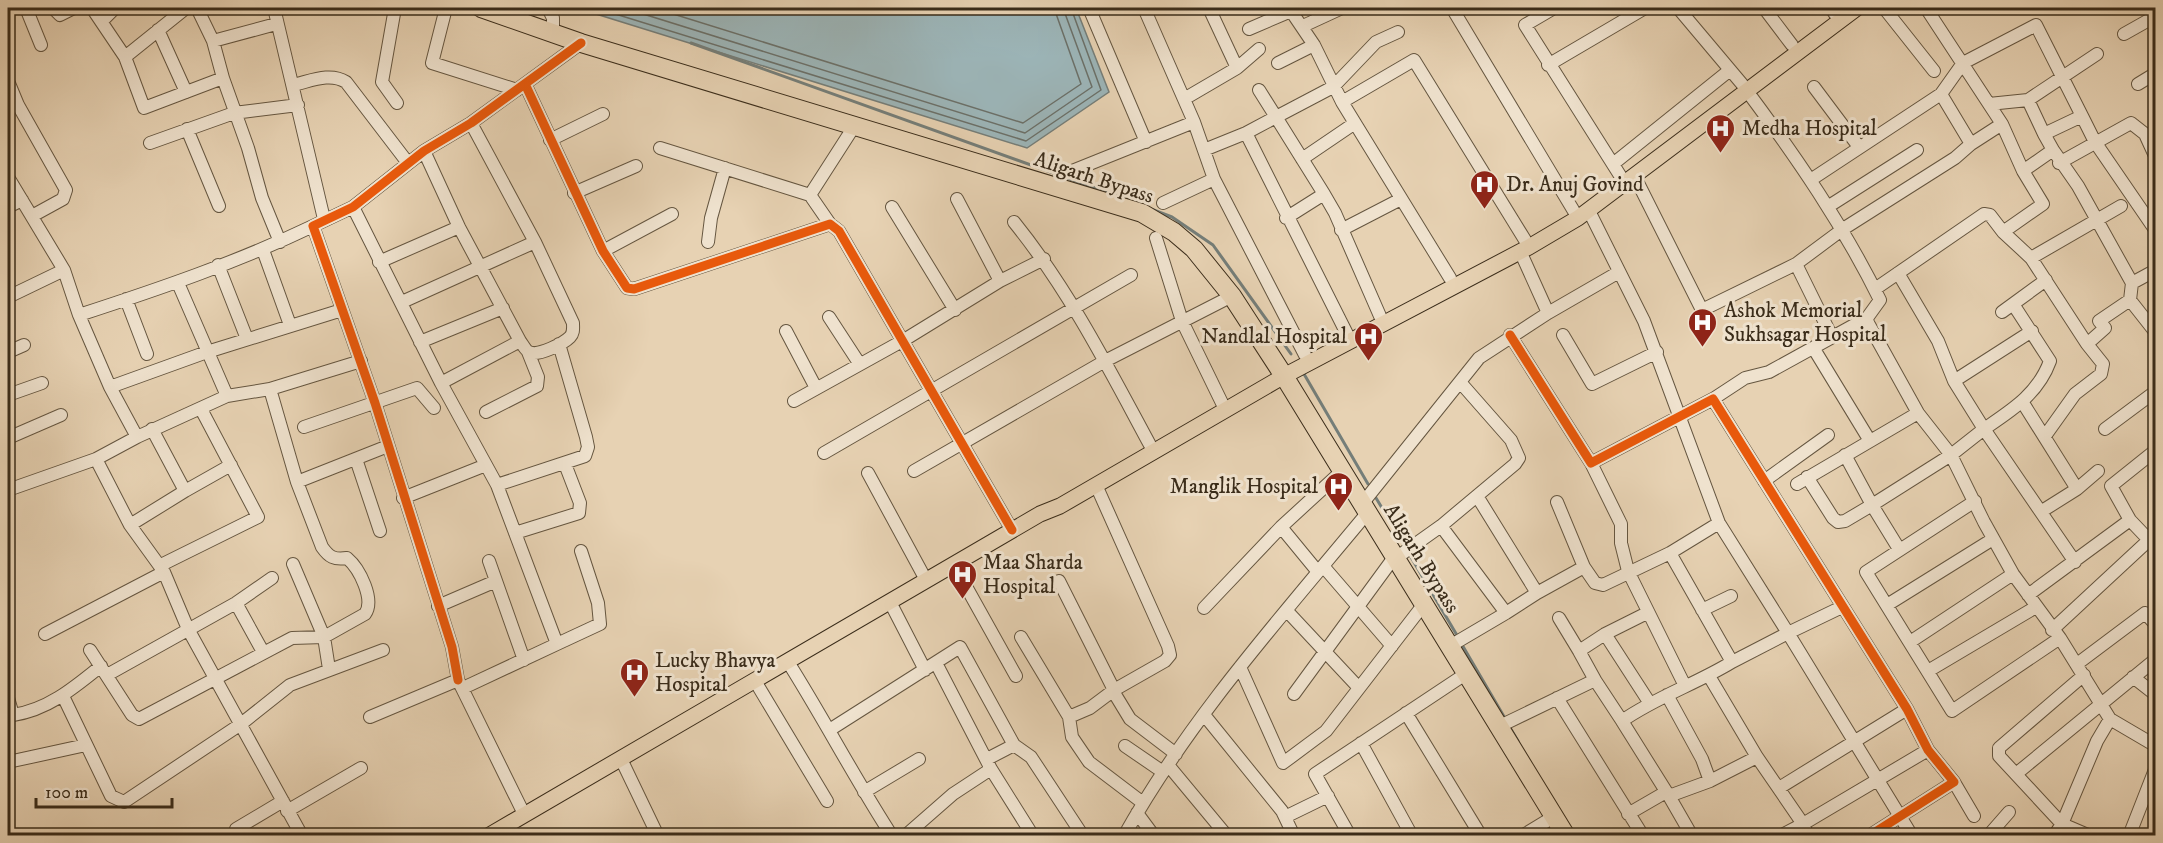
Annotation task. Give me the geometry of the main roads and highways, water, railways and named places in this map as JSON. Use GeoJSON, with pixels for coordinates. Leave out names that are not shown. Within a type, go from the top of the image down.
{"type":"FeatureCollection","features":[{"type":"Feature","properties":{"kind":"highway","name":"Aligarh Bypass"},"geometry":{"type":"LineString","coordinates":[[481,8],[550,16],[581,43],[1142,213],[1174,232],[1194,249],[1232,296],[1365,508],[1400,554],[1424,604],[1456,643],[1467,673],[1505,724],[1566,836]]}},
{"type":"Feature","properties":{"kind":"main road"},"geometry":{"type":"LineString","coordinates":[[1744,87],[1792,45],[1843,10]]}},
{"type":"Feature","properties":{"kind":"main road"},"geometry":{"type":"LineString","coordinates":[[1040,514],[1057,500],[1222,403],[1580,214],[1843,10]]}},
{"type":"Feature","properties":{"kind":"main road"},"geometry":{"type":"LineString","coordinates":[[488,836],[1012,530],[1096,484],[1282,373],[1305,355],[1450,278],[1469,273]]}},
{"type":"Feature","properties":{"kind":"water"},"geometry":{"type":"Polygon","coordinates":[[[1076,8],[1109,92],[1027,148],[580,9],[1076,8]]]}},
{"type":"Feature","properties":{"kind":"waterway"},"geometry":{"type":"LineString","coordinates":[[691,43],[1134,202]]}},
{"type":"Feature","properties":{"kind":"waterway"},"geometry":{"type":"LineString","coordinates":[[1151,209],[1172,217],[1213,245],[1291,354]]}},
{"type":"Feature","properties":{"kind":"waterway"},"geometry":{"type":"LineString","coordinates":[[1304,374],[1368,484]]}},
{"type":"Feature","properties":{"kind":"waterway"},"geometry":{"type":"LineString","coordinates":[[1376,498],[1405,546]]}},
{"type":"Feature","properties":{"kind":"waterway"},"geometry":{"type":"LineString","coordinates":[[1408,552],[1458,637]]}},
{"type":"Feature","properties":{"kind":"waterway"},"geometry":{"type":"LineString","coordinates":[[1461,643],[1506,720]]}},
{"type":"Feature","properties":{"kind":"waterway"},"geometry":{"type":"LineString","coordinates":[[1509,726],[1518,741]]}},
{"type":"Feature","properties":{"kind":"place","name":"Medha Hospital"},"geometry":{"type":"Point","coordinates":[1721,154]}},
{"type":"Feature","properties":{"kind":"place","name":"Dr. Anuj Govind"},"geometry":{"type":"Point","coordinates":[1485,210]}},
{"type":"Feature","properties":{"kind":"place","name":"Ashok Memorial Sukhsagar Hospital"},"geometry":{"type":"Point","coordinates":[1703,348]}},
{"type":"Feature","properties":{"kind":"place","name":"Nandlal Hospital"},"geometry":{"type":"Point","coordinates":[1368,362]}},
{"type":"Feature","properties":{"kind":"place","name":"Manglik Hospital"},"geometry":{"type":"Point","coordinates":[1339,512]}},
{"type":"Feature","properties":{"kind":"place","name":"Maa Sharda Hospital"},"geometry":{"type":"Point","coordinates":[962,600]}},
{"type":"Feature","properties":{"kind":"place","name":"Lucky Bhavya Hospital"},"geometry":{"type":"Point","coordinates":[634,698]}}]}
